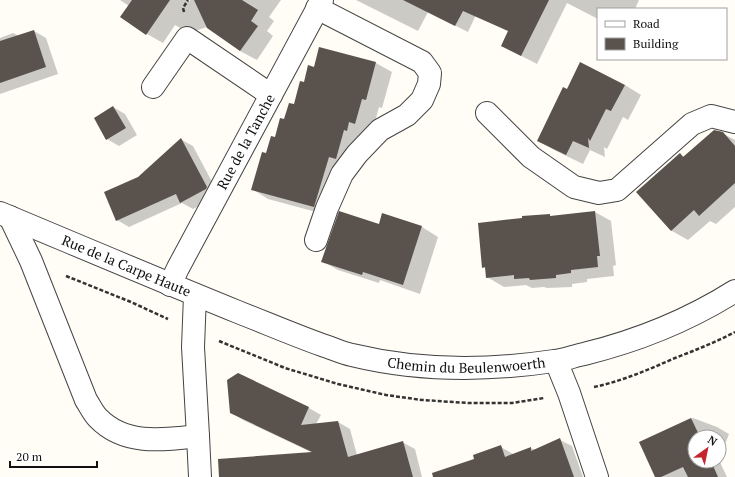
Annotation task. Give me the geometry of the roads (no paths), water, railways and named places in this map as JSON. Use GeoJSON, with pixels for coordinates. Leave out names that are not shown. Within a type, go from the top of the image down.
{"type":"FeatureCollection","features":[{"type":"Feature","properties":{"kind":"street","name":"Rue de la Tanche"},"geometry":{"type":"LineString","coordinates":[[170,285],[320,4]]}},
{"type":"Feature","properties":{"kind":"street"},"geometry":{"type":"LineString","coordinates":[[316,240],[327,208],[342,174],[357,154],[380,130],[407,114],[422,100],[429,84],[430,73],[422,62],[320,4]]}},
{"type":"Feature","properties":{"kind":"street"},"geometry":{"type":"LineString","coordinates":[[153,87],[187,38],[271,95]]}},
{"type":"Feature","properties":{"kind":"street"},"geometry":{"type":"LineString","coordinates":[[487,113],[531,157],[574,187],[599,193],[617,190],[692,124],[711,116],[735,122]]}},
{"type":"Feature","properties":{"kind":"street"},"geometry":{"type":"LineString","coordinates":[[5,215],[31,262],[86,400],[97,418],[112,430],[135,439],[164,440],[198,436]]}},
{"type":"Feature","properties":{"kind":"street","name":"Rue de la Carpe Haute"},"geometry":{"type":"LineString","coordinates":[[5,215],[170,285],[195,294],[193,347],[200,477]]}},
{"type":"Feature","properties":{"kind":"street","name":"Chemin du Beulenwoerth"},"geometry":{"type":"LineString","coordinates":[[195,294],[310,341],[350,355],[398,364],[442,368],[486,368],[556,361],[601,350],[641,336],[692,314],[717,302],[735,291]]}},
{"type":"Feature","properties":{"kind":"street"},"geometry":{"type":"LineString","coordinates":[[556,361],[569,393],[597,477]]}}]}
